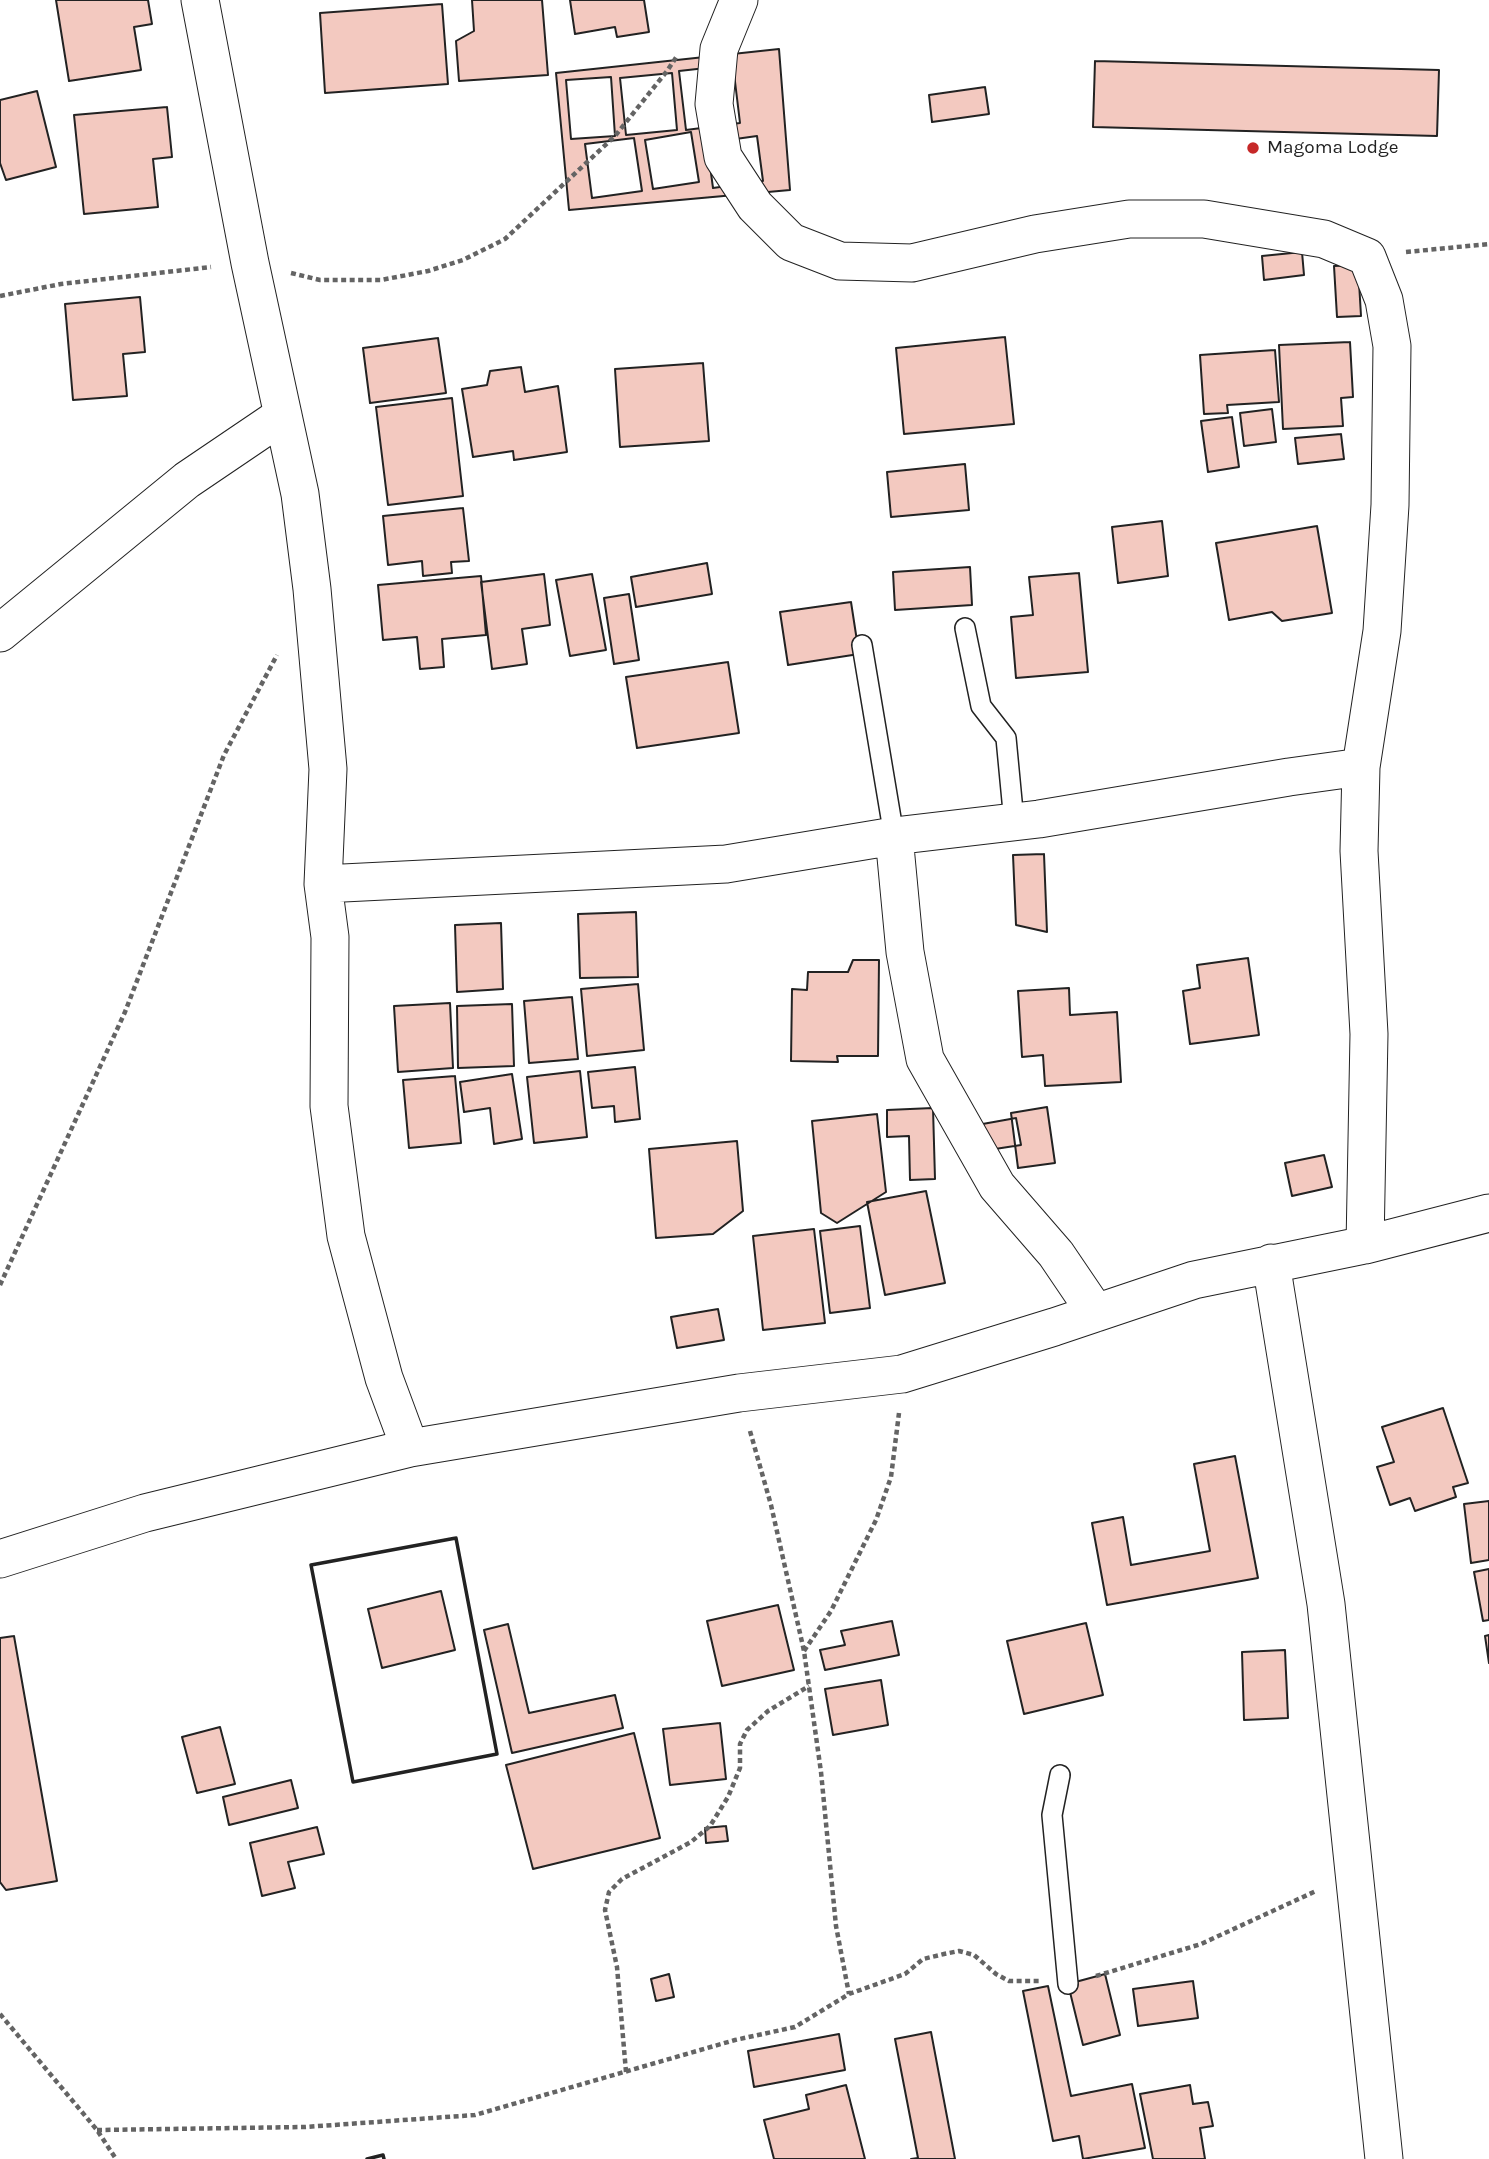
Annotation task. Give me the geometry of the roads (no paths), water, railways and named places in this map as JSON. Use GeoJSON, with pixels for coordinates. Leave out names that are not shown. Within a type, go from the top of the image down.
{"type":"FeatureCollection","features":[{"type":"Feature","properties":{"kind":"street"},"geometry":{"type":"LineString","coordinates":[[200,0],[250,263],[300,494],[312,589],[328,769],[323,884],[330,937],[330,1106],[346,1236],[384,1378],[410,1448]]}},
{"type":"Feature","properties":{"kind":"street"},"geometry":{"type":"LineString","coordinates":[[739,0],[719,49],[714,104],[723,157],[755,206],[791,242],[840,261],[912,263],[1035,234],[1129,219],[1204,219],[1324,239],[1367,257],[1384,300],[1392,346],[1390,505],[1382,631],[1362,767],[1359,851],[1368,1034],[1364,1245]]}},
{"type":"Feature","properties":{"kind":"street"},"geometry":{"type":"LineString","coordinates":[[0,633],[187,480],[283,415]]}},
{"type":"Feature","properties":{"kind":"street"},"geometry":{"type":"LineString","coordinates":[[323,884],[726,864],[894,836],[1014,822],[1362,767]]}},
{"type":"Feature","properties":{"kind":"street"},"geometry":{"type":"LineString","coordinates":[[894,836],[905,952],[926,1059],[997,1185],[1056,1254],[1096,1313]]}},
{"type":"Feature","properties":{"kind":"street"},"geometry":{"type":"LineString","coordinates":[[0,1559],[145,1513],[410,1448],[738,1393],[902,1374],[1194,1280],[1364,1245],[1489,1213]]}},
{"type":"Feature","properties":{"kind":"street"},"geometry":{"type":"LineString","coordinates":[[1271,1263],[1326,1604],[1384,2159]]}},
{"type":"Feature","properties":{"kind":"lane"},"geometry":{"type":"LineString","coordinates":[[965,628],[981,706],[1006,738],[1014,822]]}},
{"type":"Feature","properties":{"kind":"lane"},"geometry":{"type":"LineString","coordinates":[[862,645],[894,836]]}},
{"type":"Feature","properties":{"kind":"lane"},"geometry":{"type":"LineString","coordinates":[[1059,1982],[1052,1815],[1060,1775]]}},
{"type":"Feature","properties":{"kind":"place","name":"Magoma Lodge"},"geometry":{"type":"Point","coordinates":[1253,148]}}]}
